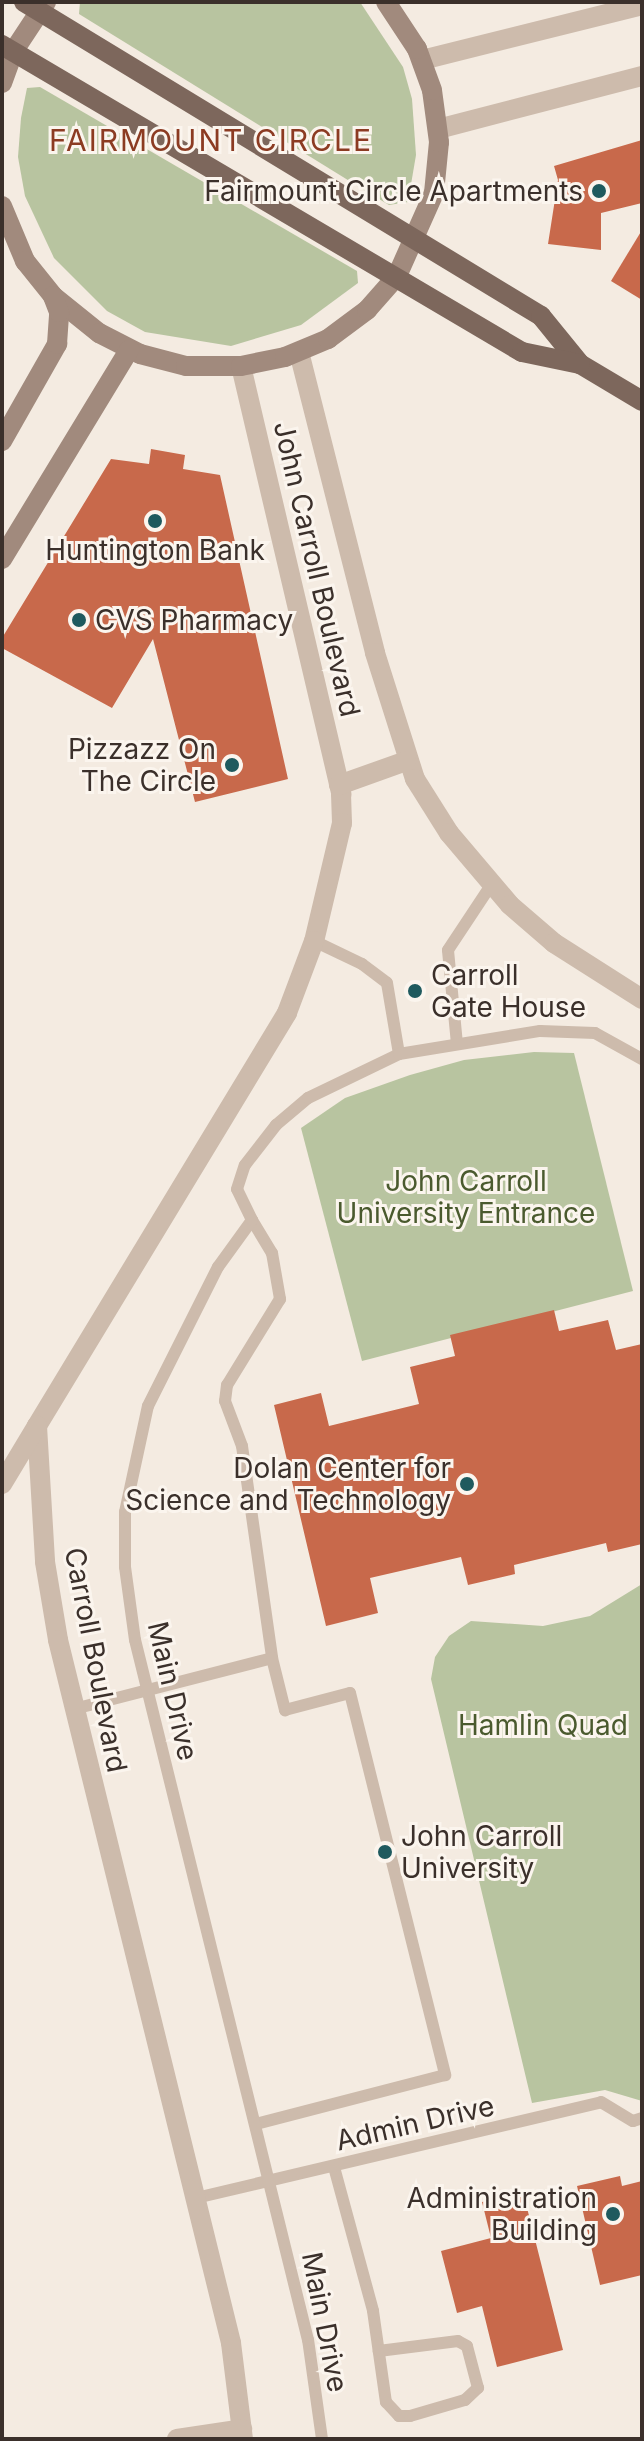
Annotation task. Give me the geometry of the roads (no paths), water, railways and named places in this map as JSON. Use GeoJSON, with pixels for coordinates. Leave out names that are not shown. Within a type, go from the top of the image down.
{"type":"FeatureCollection","features":[{"type":"Feature","properties":{"kind":"main road"},"geometry":{"type":"LineString","coordinates":[[2,206],[7,235],[53,296],[86,325],[129,350],[186,366],[241,366],[299,352],[356,319],[397,276],[417,239],[434,193],[438,129],[422,60],[386,2]]}},
{"type":"Feature","properties":{"kind":"main road"},"geometry":{"type":"LineString","coordinates":[[2,83],[8,49],[36,5],[541,316],[580,364]]}},
{"type":"Feature","properties":{"kind":"main road"},"geometry":{"type":"LineString","coordinates":[[8,49],[522,352],[580,364],[642,401]]}},
{"type":"Feature","properties":{"kind":"main road"},"geometry":{"type":"LineString","coordinates":[[2,441],[57,344],[59,312],[53,296]]}},
{"type":"Feature","properties":{"kind":"main road"},"geometry":{"type":"LineString","coordinates":[[2,559],[129,350]]}},
{"type":"Feature","properties":{"kind":"street"},"geometry":{"type":"LineString","coordinates":[[422,60],[642,5]]}},
{"type":"Feature","properties":{"kind":"street"},"geometry":{"type":"LineString","coordinates":[[438,129],[642,76]]}},
{"type":"Feature","properties":{"kind":"street","name":"John Carroll Boulevard"},"geometry":{"type":"LineString","coordinates":[[299,352],[406,761],[449,833],[491,885],[554,943],[642,999]]}},
{"type":"Feature","properties":{"kind":"street","name":"John Carroll Boulevard"},"geometry":{"type":"LineString","coordinates":[[241,366],[339,785]]}},
{"type":"Feature","properties":{"kind":"street"},"geometry":{"type":"LineString","coordinates":[[2,1484],[276,1034],[314,941],[343,816],[339,785],[406,761]]}},
{"type":"Feature","properties":{"kind":"street","name":"Carroll Boulevard"},"geometry":{"type":"LineString","coordinates":[[37,1426],[48,1585],[74,1709],[231,2343],[242,2434]]}},
{"type":"Feature","properties":{"kind":"street"},"geometry":{"type":"LineString","coordinates":[[177,2439],[242,2434]]}},
{"type":"Feature","properties":{"kind":"lane"},"geometry":{"type":"LineString","coordinates":[[457,1044],[448,950],[491,885]]}},
{"type":"Feature","properties":{"kind":"lane"},"geometry":{"type":"LineString","coordinates":[[314,941],[362,964],[387,983],[399,1054]]}},
{"type":"Feature","properties":{"kind":"lane"},"geometry":{"type":"LineString","coordinates":[[255,2124],[445,2075],[350,1693],[285,1710],[272,1658],[242,1446],[225,1401],[227,1385],[280,1299],[272,1253],[237,1189],[245,1165],[276,1125],[308,1098],[399,1054],[540,1031],[595,1033],[642,1059]]}},
{"type":"Feature","properties":{"kind":"lane","name":"Main Drive"},"geometry":{"type":"LineString","coordinates":[[252,1220],[218,1267],[155,1392],[135,1461],[125,1512],[125,1567],[147,1690],[308,2340],[322,2439]]}},
{"type":"Feature","properties":{"kind":"lane"},"geometry":{"type":"LineString","coordinates":[[74,1709],[272,1658]]}},
{"type":"Feature","properties":{"kind":"lane","name":"Admin Drive"},"geometry":{"type":"LineString","coordinates":[[196,2198],[601,2102],[633,2121],[642,2118]]}},
{"type":"Feature","properties":{"kind":"lane"},"geometry":{"type":"LineString","coordinates":[[334,2167],[379,2351],[386,2402],[399,2416],[465,2400],[478,2388],[467,2346],[458,2341],[379,2351]]}},
{"type":"Feature","properties":{"kind":"place","name":"Fairmount Circle Apartments"},"geometry":{"type":"Point","coordinates":[599,191]}},
{"type":"Feature","properties":{"kind":"place","name":"Huntington Bank"},"geometry":{"type":"Point","coordinates":[155,521]}},
{"type":"Feature","properties":{"kind":"place","name":"CVS Pharmacy"},"geometry":{"type":"Point","coordinates":[79,620]}},
{"type":"Feature","properties":{"kind":"place","name":"Pizzazz On The Circle"},"geometry":{"type":"Point","coordinates":[232,765]}},
{"type":"Feature","properties":{"kind":"place","name":"Carroll Gate House"},"geometry":{"type":"Point","coordinates":[415,991]}},
{"type":"Feature","properties":{"kind":"place","name":"Dolan Center for Science and Technology"},"geometry":{"type":"Point","coordinates":[467,1484]}},
{"type":"Feature","properties":{"kind":"place","name":"John Carroll University"},"geometry":{"type":"Point","coordinates":[385,1852]}},
{"type":"Feature","properties":{"kind":"place","name":"Administration Building"},"geometry":{"type":"Point","coordinates":[613,2214]}},
{"type":"Feature","properties":{"kind":"district","name":"FAIRMOUNT CIRCLE"},"geometry":{"type":"Point","coordinates":[211,140]}},
{"type":"Feature","properties":{"kind":"park label","name":"John Carroll University Entrance"},"geometry":{"type":"Point","coordinates":[466,1197]}},
{"type":"Feature","properties":{"kind":"park label","name":"Hamlin Quad"},"geometry":{"type":"Point","coordinates":[543,1725]}}]}
